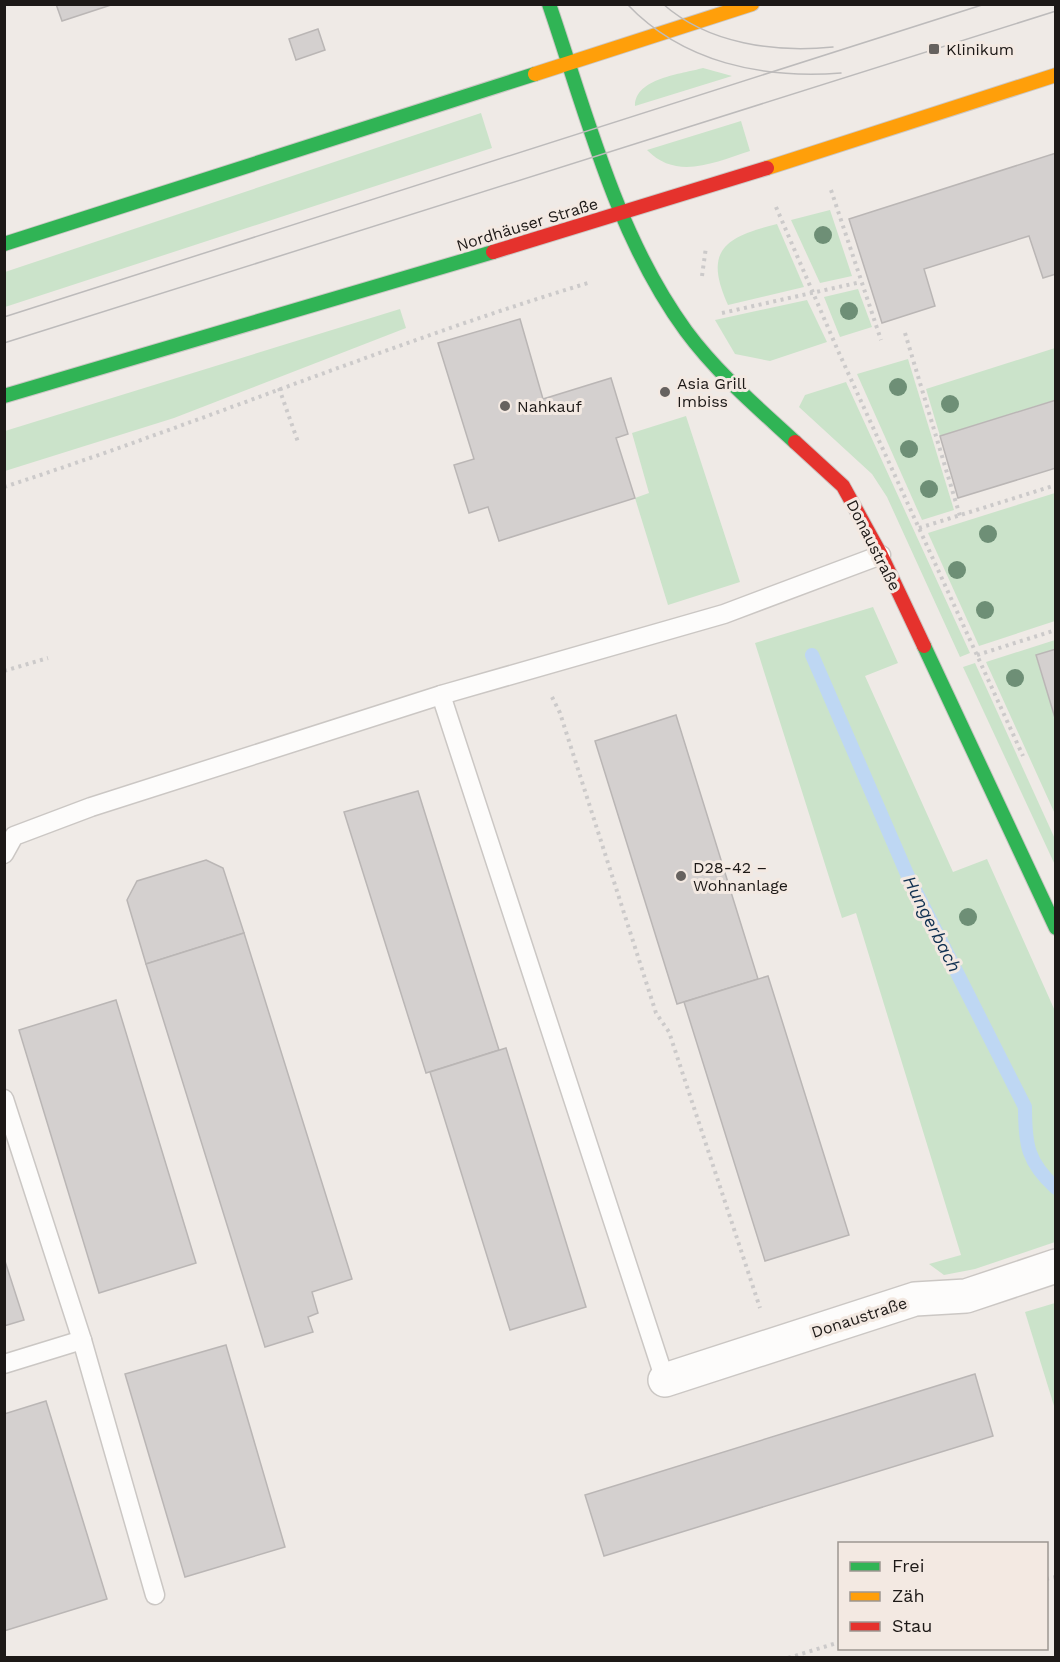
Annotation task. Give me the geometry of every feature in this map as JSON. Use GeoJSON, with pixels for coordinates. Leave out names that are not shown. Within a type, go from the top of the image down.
{"type":"FeatureCollection","features":[{"type":"Feature","properties":{"kind":"main road","name":"Donaustraße"},"geometry":{"type":"LineString","coordinates":[[549,4],[620,213],[646,265],[686,331],[732,385],[843,486],[880,555],[1056,928]]}},
{"type":"Feature","properties":{"kind":"main road"},"geometry":{"type":"LineString","coordinates":[[4,244],[752,4]]}},
{"type":"Feature","properties":{"kind":"main road","name":"Nordhäuser Straße"},"geometry":{"type":"LineString","coordinates":[[4,396],[620,213],[897,128],[1056,75]]}},
{"type":"Feature","properties":{"kind":"street","name":"Donaustraße"},"geometry":{"type":"LineString","coordinates":[[665,1380],[915,1299],[966,1296],[1056,1266]]}},
{"type":"Feature","properties":{"kind":"lane"},"geometry":{"type":"LineString","coordinates":[[4,854],[14,836],[91,807],[441,695],[724,614],[880,555]]}},
{"type":"Feature","properties":{"kind":"lane"},"geometry":{"type":"LineString","coordinates":[[441,695],[665,1380]]}},
{"type":"Feature","properties":{"kind":"lane"},"geometry":{"type":"LineString","coordinates":[[4,1099],[82,1340],[155,1595]]}},
{"type":"Feature","properties":{"kind":"lane"},"geometry":{"type":"LineString","coordinates":[[4,1364],[82,1340]]}},
{"type":"Feature","properties":{"kind":"path"},"geometry":{"type":"LineString","coordinates":[[829,184],[881,340]]}},
{"type":"Feature","properties":{"kind":"path"},"geometry":{"type":"LineString","coordinates":[[774,203],[1026,763]]}},
{"type":"Feature","properties":{"kind":"path"},"geometry":{"type":"LineString","coordinates":[[701,283],[706,247]]}},
{"type":"Feature","properties":{"kind":"path"},"geometry":{"type":"LineString","coordinates":[[719,314],[861,282]]}},
{"type":"Feature","properties":{"kind":"path"},"geometry":{"type":"LineString","coordinates":[[4,487],[123,448],[279,388],[475,317],[588,284]]}},
{"type":"Feature","properties":{"kind":"path"},"geometry":{"type":"LineString","coordinates":[[905,333],[960,516]]}},
{"type":"Feature","properties":{"kind":"path"},"geometry":{"type":"LineString","coordinates":[[279,388],[298,442]]}},
{"type":"Feature","properties":{"kind":"path"},"geometry":{"type":"LineString","coordinates":[[919,528],[1056,485]]}},
{"type":"Feature","properties":{"kind":"path"},"geometry":{"type":"LineString","coordinates":[[977,655],[1056,630]]}},
{"type":"Feature","properties":{"kind":"path"},"geometry":{"type":"LineString","coordinates":[[4,671],[48,658]]}},
{"type":"Feature","properties":{"kind":"path"},"geometry":{"type":"LineString","coordinates":[[538,668],[560,712],[656,1013],[669,1032],[773,1345]]}},
{"type":"Feature","properties":{"kind":"path"},"geometry":{"type":"LineString","coordinates":[[788,1658],[838,1643]]}},
{"type":"Feature","properties":{"kind":"green space"},"geometry":{"type":"Polygon","coordinates":[[[703,68],[732,76],[635,106],[637,97],[651,83],[672,75],[703,68]]]}},
{"type":"Feature","properties":{"kind":"green space"},"geometry":{"type":"Polygon","coordinates":[[[481,113],[492,148],[5,307],[5,272],[481,113]]]}},
{"type":"Feature","properties":{"kind":"green space"},"geometry":{"type":"Polygon","coordinates":[[[741,121],[750,151],[723,160],[684,167],[671,165],[647,150],[741,121]]]}},
{"type":"Feature","properties":{"kind":"green space"},"geometry":{"type":"Polygon","coordinates":[[[830,210],[852,276],[820,283],[791,220],[830,210]]]}},
{"type":"Feature","properties":{"kind":"green space"},"geometry":{"type":"Polygon","coordinates":[[[777,224],[804,287],[728,305],[718,271],[719,259],[724,249],[744,234],[777,224]]]}},
{"type":"Feature","properties":{"kind":"green space"},"geometry":{"type":"Polygon","coordinates":[[[858,289],[872,327],[840,337],[824,297],[858,289]]]}},
{"type":"Feature","properties":{"kind":"green space"},"geometry":{"type":"Polygon","coordinates":[[[807,300],[827,342],[770,361],[735,354],[715,320],[807,300]]]}},
{"type":"Feature","properties":{"kind":"green space"},"geometry":{"type":"Polygon","coordinates":[[[400,309],[406,328],[174,418],[5,471],[5,431],[400,309]]]}},
{"type":"Feature","properties":{"kind":"green space"},"geometry":{"type":"Polygon","coordinates":[[[1055,348],[1055,400],[940,436],[926,389],[1055,348]]]}},
{"type":"Feature","properties":{"kind":"green space"},"geometry":{"type":"Polygon","coordinates":[[[908,359],[954,510],[922,520],[857,374],[908,359]]]}},
{"type":"Feature","properties":{"kind":"green space"},"geometry":{"type":"Polygon","coordinates":[[[846,382],[970,653],[960,657],[887,497],[872,474],[799,407],[805,395],[846,382]]]}},
{"type":"Feature","properties":{"kind":"green space"},"geometry":{"type":"Polygon","coordinates":[[[686,416],[740,582],[668,605],[635,498],[649,493],[632,433],[686,416]]]}},
{"type":"Feature","properties":{"kind":"green space"},"geometry":{"type":"Polygon","coordinates":[[[1055,493],[1055,621],[979,646],[928,533],[1055,493]]]}},
{"type":"Feature","properties":{"kind":"green space"},"geometry":{"type":"Polygon","coordinates":[[[873,607],[898,663],[865,676],[953,872],[987,859],[1055,1011],[1055,1242],[975,1269],[944,1275],[929,1264],[961,1255],[856,913],[842,918],[755,643],[873,607]]]}},
{"type":"Feature","properties":{"kind":"green space"},"geometry":{"type":"Polygon","coordinates":[[[1055,640],[1055,649],[1036,656],[1055,718],[1055,814],[986,662],[1055,640]]]}},
{"type":"Feature","properties":{"kind":"green space"},"geometry":{"type":"Polygon","coordinates":[[[975,663],[1055,839],[1055,865],[963,667],[975,663]]]}},
{"type":"Feature","properties":{"kind":"green space"},"geometry":{"type":"Polygon","coordinates":[[[1056,1303],[1055,1409],[1025,1312],[1056,1303]]]}},
{"type":"Feature","properties":{"kind":"building"},"geometry":{"type":"Polygon","coordinates":[[[56,4],[114,4],[62,21],[56,4]]]}},
{"type":"Feature","properties":{"kind":"building"},"geometry":{"type":"Polygon","coordinates":[[[318,29],[325,50],[296,60],[289,39],[318,29]]]}},
{"type":"Feature","properties":{"kind":"building"},"geometry":{"type":"Polygon","coordinates":[[[1056,153],[1056,274],[1043,278],[1029,236],[924,269],[935,306],[882,323],[849,219],[1056,153]]]}},
{"type":"Feature","properties":{"kind":"building"},"geometry":{"type":"Polygon","coordinates":[[[520,319],[543,399],[611,378],[628,434],[616,438],[635,498],[499,541],[488,507],[469,513],[454,465],[474,459],[438,343],[520,319]]]}},
{"type":"Feature","properties":{"kind":"building"},"geometry":{"type":"Polygon","coordinates":[[[1056,400],[1056,468],[958,498],[940,436],[1056,400]]]}},
{"type":"Feature","properties":{"kind":"building"},"geometry":{"type":"Polygon","coordinates":[[[1056,649],[1056,718],[1055,718],[1036,655],[1056,649]]]}},
{"type":"Feature","properties":{"kind":"building","name":"D28-42 – Wohnanlage"},"geometry":{"type":"Polygon","coordinates":[[[676,715],[758,979],[677,1004],[595,741],[676,715]]]}},
{"type":"Feature","properties":{"kind":"building"},"geometry":{"type":"Polygon","coordinates":[[[418,791],[499,1050],[426,1073],[344,812],[418,791]]]}},
{"type":"Feature","properties":{"kind":"building"},"geometry":{"type":"Polygon","coordinates":[[[206,860],[223,868],[244,933],[146,964],[127,900],[137,881],[206,860]]]}},
{"type":"Feature","properties":{"kind":"building"},"geometry":{"type":"Polygon","coordinates":[[[244,933],[352,1279],[312,1292],[318,1313],[308,1317],[313,1332],[265,1347],[146,964],[244,933]]]}},
{"type":"Feature","properties":{"kind":"building"},"geometry":{"type":"Polygon","coordinates":[[[768,976],[849,1235],[765,1261],[684,1002],[768,976]]]}},
{"type":"Feature","properties":{"kind":"building"},"geometry":{"type":"Polygon","coordinates":[[[116,1000],[196,1263],[99,1293],[19,1030],[116,1000]]]}},
{"type":"Feature","properties":{"kind":"building"},"geometry":{"type":"Polygon","coordinates":[[[506,1048],[586,1307],[510,1330],[430,1072],[506,1048]]]}},
{"type":"Feature","properties":{"kind":"building"},"geometry":{"type":"Polygon","coordinates":[[[4,1258],[24,1320],[4,1326],[4,1258]]]}},
{"type":"Feature","properties":{"kind":"building"},"geometry":{"type":"Polygon","coordinates":[[[226,1345],[285,1547],[185,1577],[125,1374],[226,1345]]]}},
{"type":"Feature","properties":{"kind":"building"},"geometry":{"type":"Polygon","coordinates":[[[975,1374],[993,1436],[604,1556],[585,1495],[975,1374]]]}},
{"type":"Feature","properties":{"kind":"building"},"geometry":{"type":"Polygon","coordinates":[[[46,1401],[107,1599],[4,1631],[4,1414],[46,1401]]]}},
{"type":"Feature","properties":{"kind":"waterway","name":"Hungerbach"},"geometry":{"type":"LineString","coordinates":[[812,655],[907,874],[1025,1107],[1027,1142],[1033,1161],[1056,1188]]}},
{"type":"Feature","properties":{"kind":"tram line"},"geometry":{"type":"LineString","coordinates":[[627,4],[673,41],[726,63],[783,73],[841,73]]}},
{"type":"Feature","properties":{"kind":"tram line"},"geometry":{"type":"LineString","coordinates":[[663,4],[681,18],[701,28],[744,43],[766,47],[811,49],[833,47]]}},
{"type":"Feature","properties":{"kind":"tram line"},"geometry":{"type":"LineString","coordinates":[[4,317],[985,4]]}},
{"type":"Feature","properties":{"kind":"tram line"},"geometry":{"type":"LineString","coordinates":[[4,343],[1056,11]]}},
{"type":"Feature","properties":{"kind":"traffic: fast"},"geometry":{"type":"LineString","coordinates":[[549,4],[606,173],[640,255],[662,294],[698,346],[738,389],[795,442]]}},
{"type":"Feature","properties":{"kind":"traffic: fast"},"geometry":{"type":"LineString","coordinates":[[4,244],[535,74]]}},
{"type":"Feature","properties":{"kind":"traffic: fast"},"geometry":{"type":"LineString","coordinates":[[4,396],[493,252]]}},
{"type":"Feature","properties":{"kind":"traffic: fast"},"geometry":{"type":"LineString","coordinates":[[924,646],[1056,928]]}},
{"type":"Feature","properties":{"kind":"traffic: slow"},"geometry":{"type":"LineString","coordinates":[[535,74],[752,4]]}},
{"type":"Feature","properties":{"kind":"traffic: slow"},"geometry":{"type":"LineString","coordinates":[[767,168],[1056,75]]}},
{"type":"Feature","properties":{"kind":"traffic: jam"},"geometry":{"type":"LineString","coordinates":[[493,252],[767,168]]}},
{"type":"Feature","properties":{"kind":"traffic: jam"},"geometry":{"type":"LineString","coordinates":[[795,442],[843,486],[881,555],[924,646]]}},
{"type":"Feature","properties":{"kind":"place","name":"Klinikum"},"geometry":{"type":"Point","coordinates":[934,49]}},
{"type":"Feature","properties":{"kind":"place","name":"Asia Grill Imbiss"},"geometry":{"type":"Point","coordinates":[665,392]}},
{"type":"Feature","properties":{"kind":"place","name":"Nahkauf"},"geometry":{"type":"Point","coordinates":[505,406]}},
{"type":"Feature","properties":{"kind":"place","name":"D28-42 – Wohnanlage"},"geometry":{"type":"Point","coordinates":[681,876]}}]}
